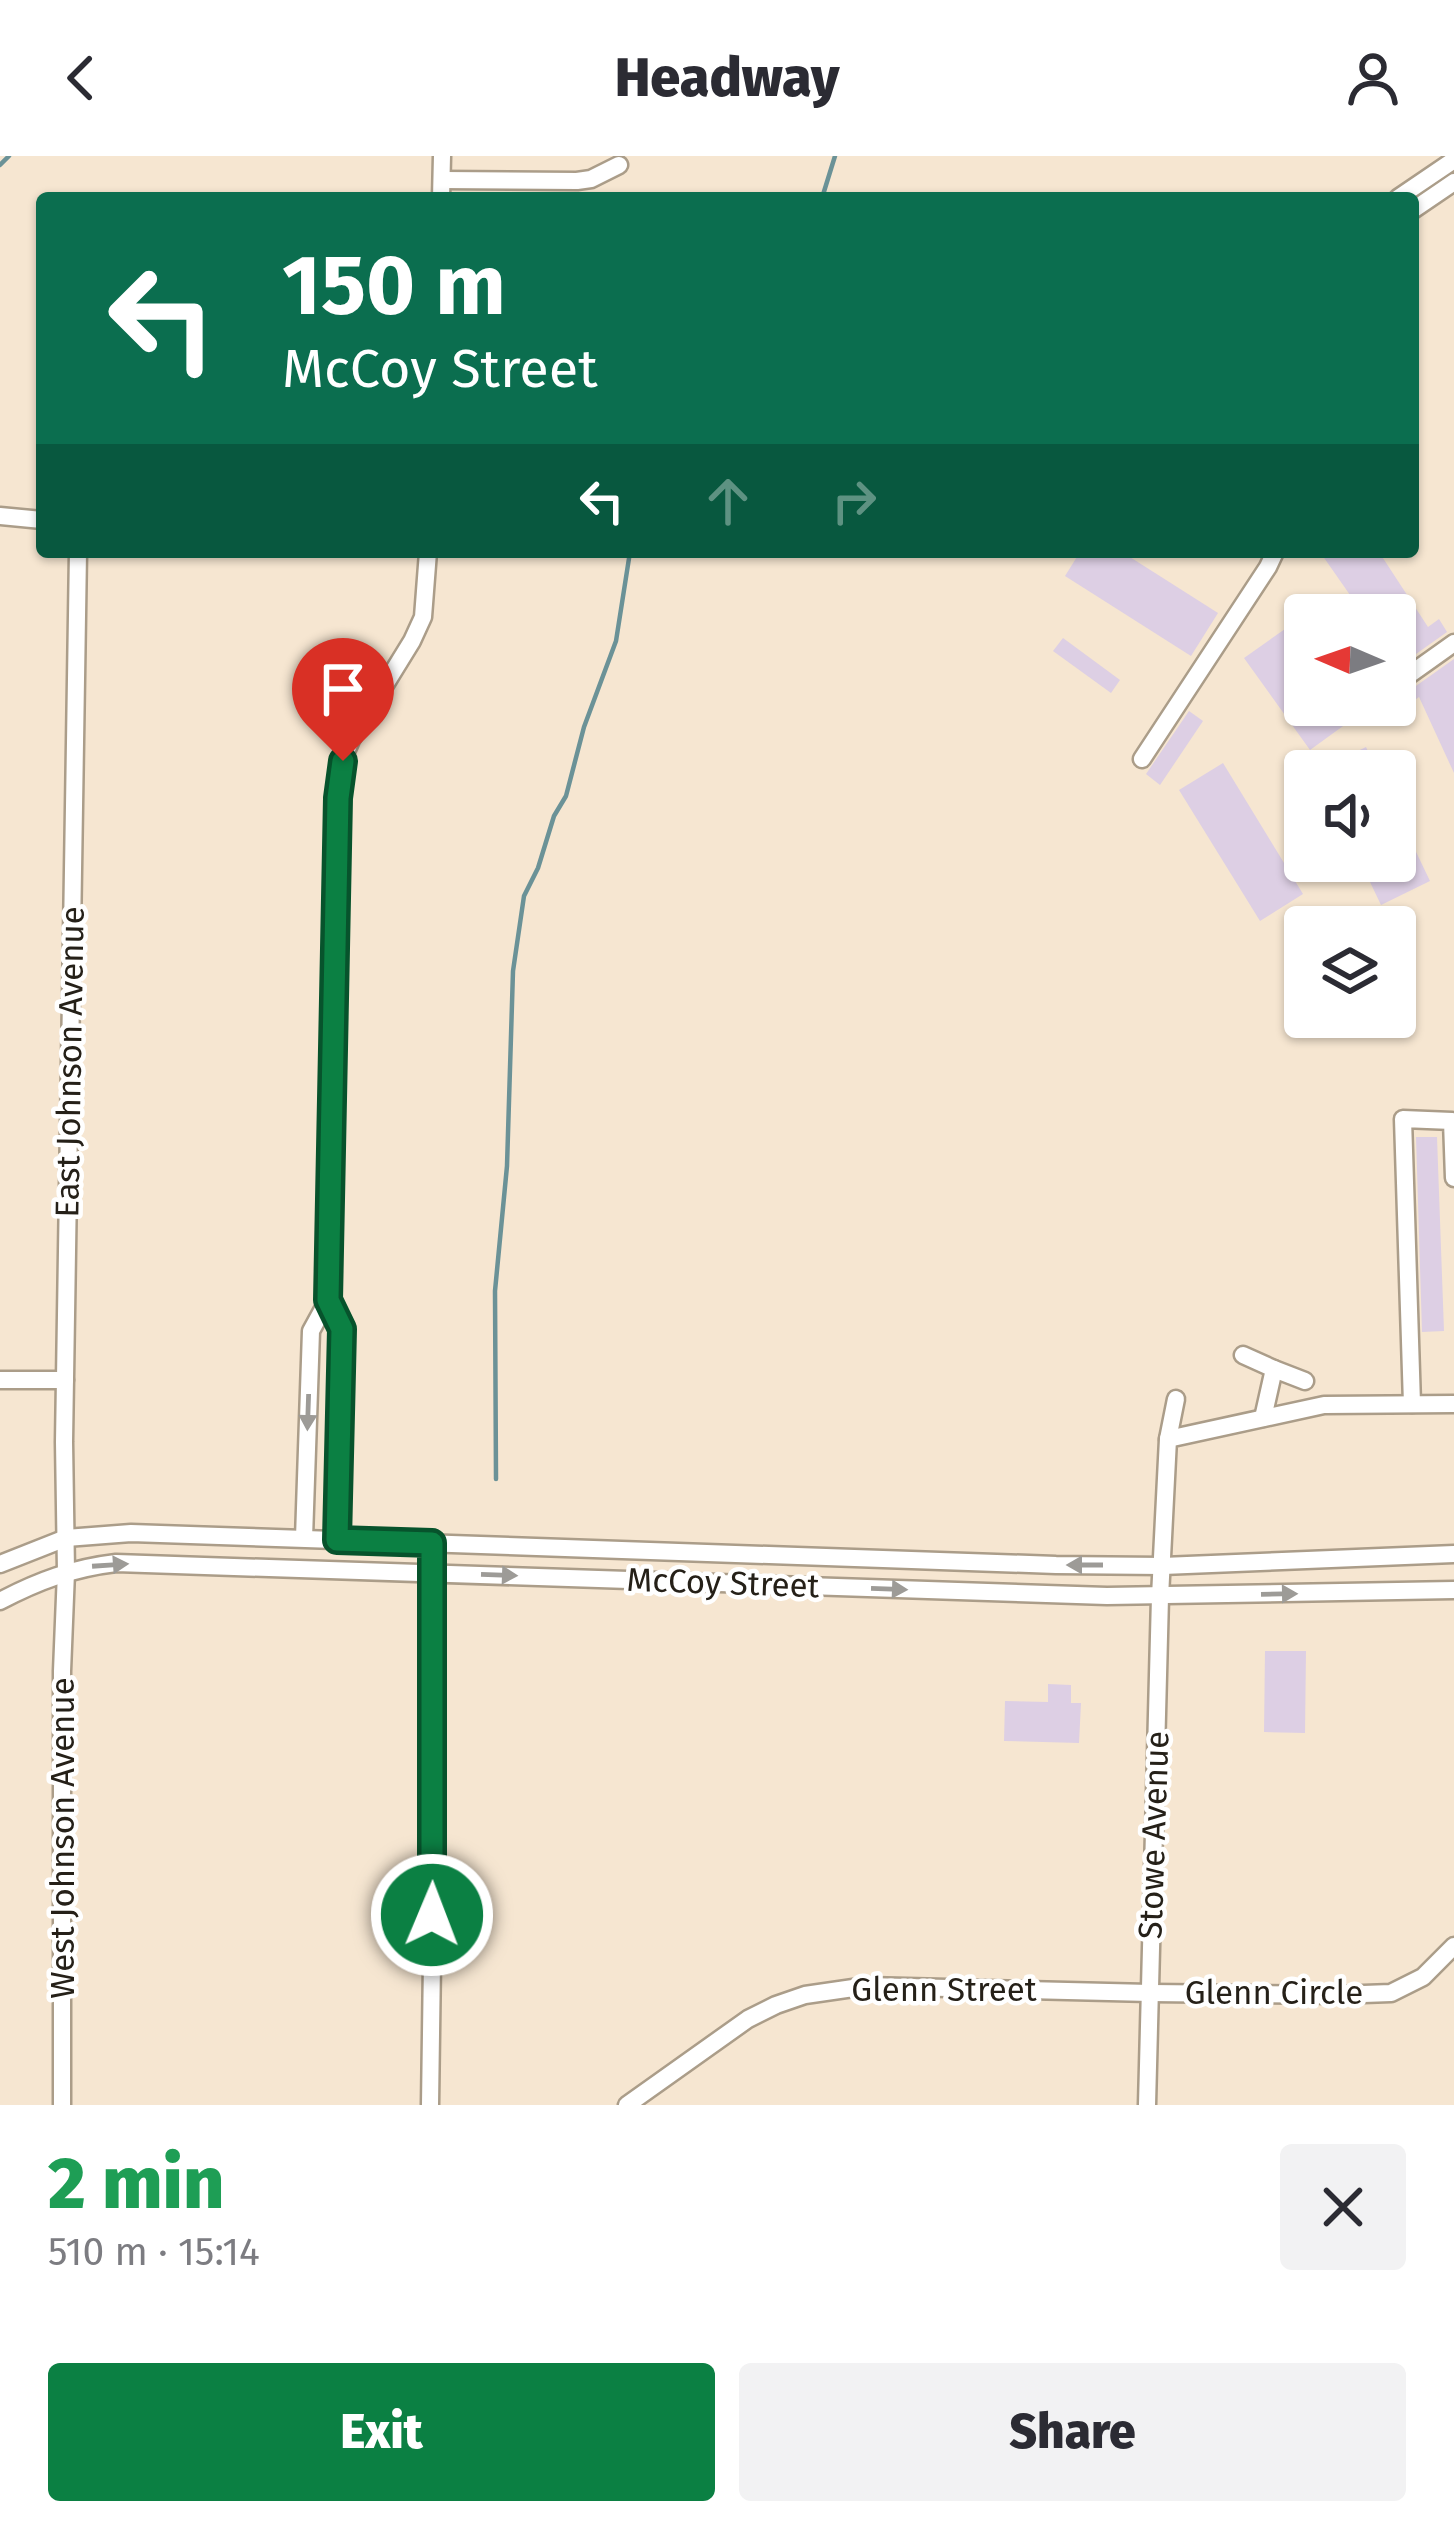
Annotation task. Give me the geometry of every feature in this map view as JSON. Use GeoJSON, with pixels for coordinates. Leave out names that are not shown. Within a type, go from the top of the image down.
{"type":"FeatureCollection","features":[{"type":"Feature","properties":{"kind":"street"},"geometry":{"type":"LineString","coordinates":[[442,156],[441,189],[577,182],[619,165]]}},
{"type":"Feature","properties":{"kind":"street"},"geometry":{"type":"LineString","coordinates":[[1407,192],[1454,160]]}},
{"type":"Feature","properties":{"kind":"street"},"geometry":{"type":"LineString","coordinates":[[1419,206],[1454,182]]}},
{"type":"Feature","properties":{"kind":"street"},"geometry":{"type":"LineString","coordinates":[[0,516],[36,519]]}},
{"type":"Feature","properties":{"kind":"street","name":"East Johnson Avenue"},"geometry":{"type":"LineString","coordinates":[[66,1572],[78,558]]}},
{"type":"Feature","properties":{"kind":"street"},"geometry":{"type":"LineString","coordinates":[[337,1540],[342,1329],[328,1300],[340,779],[352,740],[423,617],[428,558]]}},
{"type":"Feature","properties":{"kind":"street"},"geometry":{"type":"LineString","coordinates":[[1142,759],[1273,558]]}},
{"type":"Feature","properties":{"kind":"street"},"geometry":{"type":"LineString","coordinates":[[1416,670],[1454,643]]}},
{"type":"Feature","properties":{"kind":"street"},"geometry":{"type":"LineString","coordinates":[[1412,1405],[1402,1120],[1452,1121],[1454,1178]]}},
{"type":"Feature","properties":{"kind":"street"},"geometry":{"type":"LineString","coordinates":[[304,1538],[311,1331],[328,1300]]}},
{"type":"Feature","properties":{"kind":"street"},"geometry":{"type":"LineString","coordinates":[[1243,1355],[1305,1381]]}},
{"type":"Feature","properties":{"kind":"street"},"geometry":{"type":"LineString","coordinates":[[1263,1418],[1274,1369]]}},
{"type":"Feature","properties":{"kind":"street"},"geometry":{"type":"LineString","coordinates":[[0,1380],[65,1380]]}},
{"type":"Feature","properties":{"kind":"street","name":"Stowe Avenue"},"geometry":{"type":"LineString","coordinates":[[1148,2105],[1160,1597],[1168,1439],[1176,1399]]}},
{"type":"Feature","properties":{"kind":"street"},"geometry":{"type":"LineString","coordinates":[[1168,1439],[1324,1405],[1454,1404]]}},
{"type":"Feature","properties":{"kind":"street","name":"McCoy Street"},"geometry":{"type":"LineString","coordinates":[[2,1559],[66,1538],[130,1533],[1056,1565],[1163,1566],[1454,1553]]}},
{"type":"Feature","properties":{"kind":"street"},"geometry":{"type":"LineString","coordinates":[[430,2105],[432,1543]]}},
{"type":"Feature","properties":{"kind":"street","name":"McCoy Street"},"geometry":{"type":"LineString","coordinates":[[0,1601],[66,1572],[116,1563],[1160,1597],[1454,1590]]}},
{"type":"Feature","properties":{"kind":"street","name":"West Johnson Avenue"},"geometry":{"type":"LineString","coordinates":[[62,2105],[66,1572]]}},
{"type":"Feature","properties":{"kind":"street","name":"Glenn Circle"},"geometry":{"type":"LineString","coordinates":[[1150,1993],[1391,1993],[1423,1977],[1454,1946]]}},
{"type":"Feature","properties":{"kind":"street","name":"Glenn Street"},"geometry":{"type":"LineString","coordinates":[[627,2105],[748,2019],[805,1995],[867,1987],[1150,1993]]}},
{"type":"Feature","properties":{"kind":"building"},"geometry":{"type":"Polygon","coordinates":[[[1076,558],[1131,558],[1218,613],[1191,656],[1065,576],[1076,558]]]}},
{"type":"Feature","properties":{"kind":"building"},"geometry":{"type":"Polygon","coordinates":[[[1324,558],[1383,558],[1406,594],[1349,594],[1324,558]]]}},
{"type":"Feature","properties":{"kind":"building"},"geometry":{"type":"Polygon","coordinates":[[[1416,609],[1428,627],[1439,619],[1447,632],[1416,654],[1416,609]]]}},
{"type":"Feature","properties":{"kind":"building"},"geometry":{"type":"Polygon","coordinates":[[[1284,630],[1284,714],[1244,658],[1284,630]]]}},
{"type":"Feature","properties":{"kind":"building"},"geometry":{"type":"Polygon","coordinates":[[[1063,638],[1120,680],[1111,693],[1053,651],[1063,638]]]}},
{"type":"Feature","properties":{"kind":"building"},"geometry":{"type":"Polygon","coordinates":[[[1454,659],[1454,773],[1419,697],[1416,699],[1416,686],[1454,659]]]}},
{"type":"Feature","properties":{"kind":"building"},"geometry":{"type":"Polygon","coordinates":[[[1189,711],[1203,721],[1160,785],[1146,774],[1189,711]]]}},
{"type":"Feature","properties":{"kind":"building"},"geometry":{"type":"Polygon","coordinates":[[[1293,726],[1343,726],[1310,750],[1293,726]]]}},
{"type":"Feature","properties":{"kind":"building"},"geometry":{"type":"Polygon","coordinates":[[[1223,763],[1284,863],[1284,882],[1296,882],[1303,894],[1260,921],[1179,790],[1223,763]]]}},
{"type":"Feature","properties":{"kind":"building"},"geometry":{"type":"Polygon","coordinates":[[[1416,852],[1430,881],[1381,905],[1370,882],[1416,882],[1416,852]]]}},
{"type":"Feature","properties":{"kind":"building"},"geometry":{"type":"Polygon","coordinates":[[[1416,1137],[1437,1137],[1444,1331],[1422,1332],[1416,1137]]]}},
{"type":"Feature","properties":{"kind":"building"},"geometry":{"type":"Polygon","coordinates":[[[1265,1651],[1306,1651],[1305,1733],[1264,1732],[1265,1651]]]}},
{"type":"Feature","properties":{"kind":"building"},"geometry":{"type":"Polygon","coordinates":[[[1048,1684],[1071,1685],[1071,1703],[1081,1703],[1079,1743],[1004,1741],[1005,1701],[1048,1702],[1048,1684]]]}},
{"type":"Feature","properties":{"kind":"waterway"},"geometry":{"type":"LineString","coordinates":[[0,165],[9,156]]}},
{"type":"Feature","properties":{"kind":"waterway"},"geometry":{"type":"LineString","coordinates":[[824,192],[835,156]]}},
{"type":"Feature","properties":{"kind":"waterway"},"geometry":{"type":"LineString","coordinates":[[496,1479],[495,1291],[507,1166],[513,971],[524,896],[566,796],[584,727],[616,641],[629,558]]}},
{"type":"Feature","properties":{"kind":"route"},"geometry":{"type":"LineString","coordinates":[[343,761],[338,798],[328,1300],[342,1329],[337,1540],[432,1543],[432,1915]]}}]}
